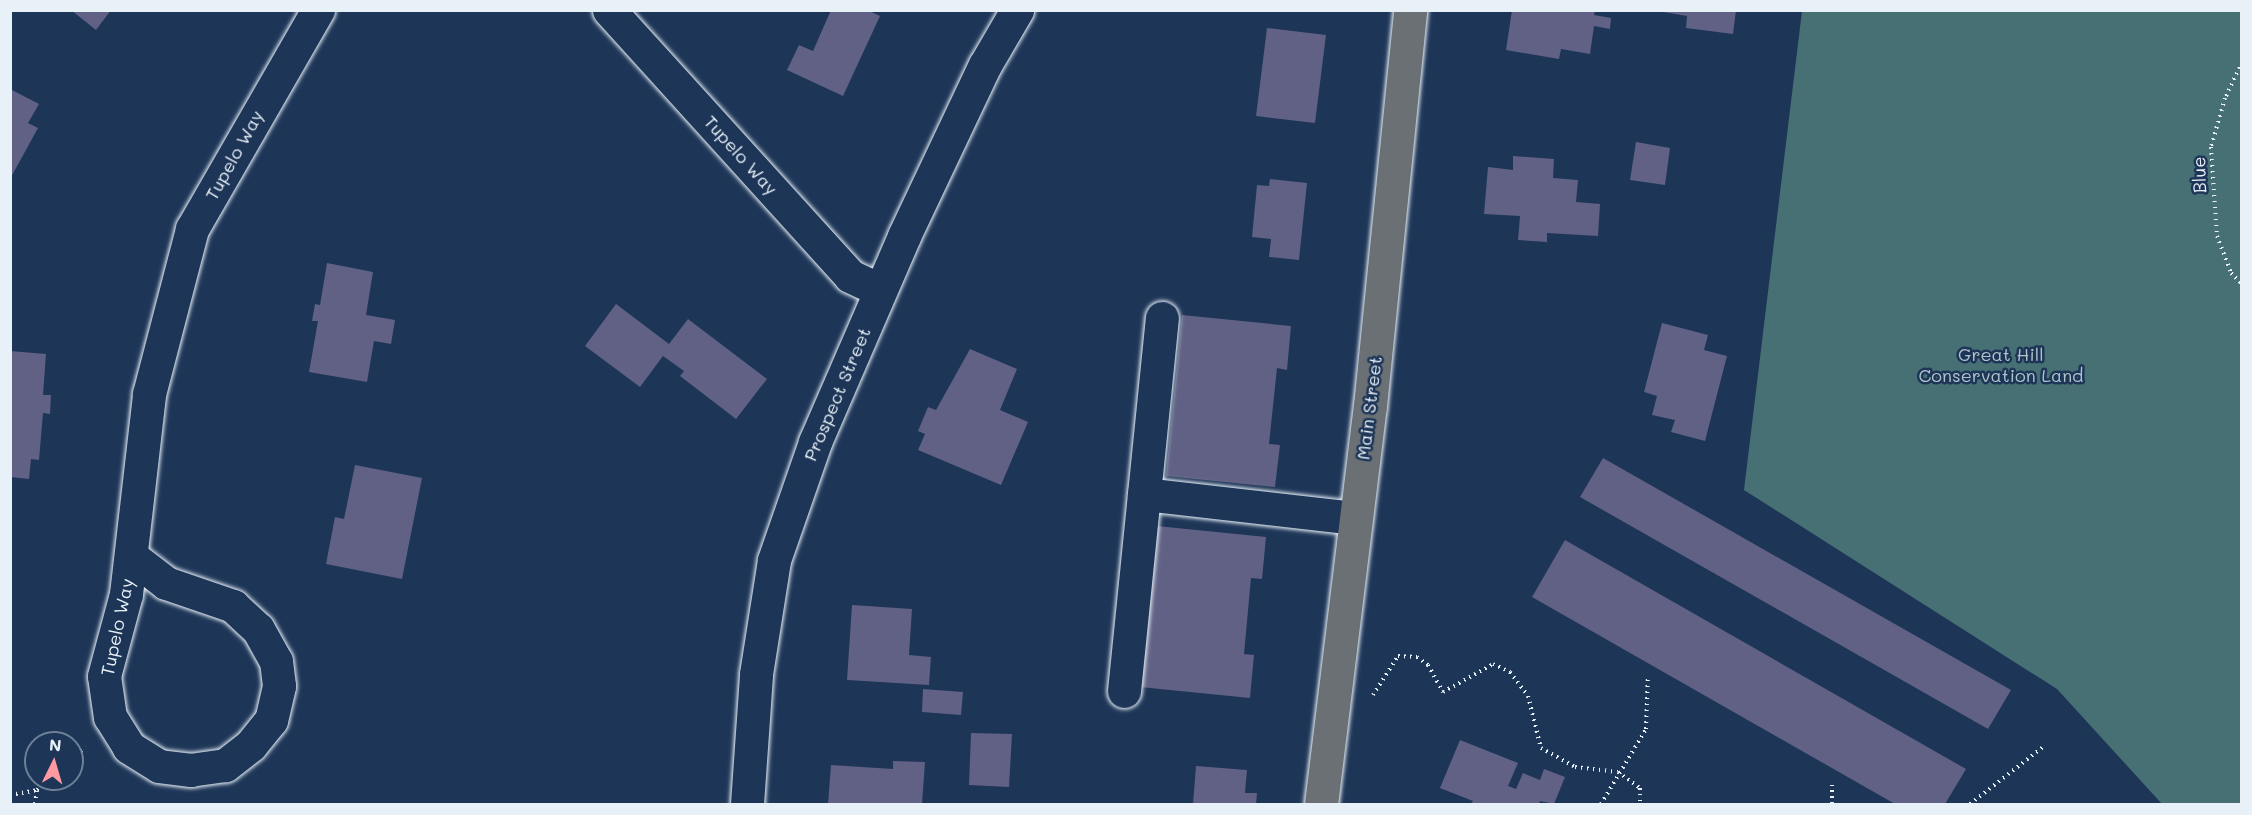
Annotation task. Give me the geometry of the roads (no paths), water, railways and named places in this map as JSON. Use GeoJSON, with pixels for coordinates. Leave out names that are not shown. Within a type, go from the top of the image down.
{"type":"FeatureCollection","features":[{"type":"Feature","properties":{"kind":"main road","name":"Main Street"},"geometry":{"type":"LineString","coordinates":[[1321,804],[1356,518],[1410,10]]}},
{"type":"Feature","properties":{"kind":"street","name":"Tupelo Way"},"geometry":{"type":"LineString","coordinates":[[131,556],[166,583],[233,606],[258,629],[276,661],[279,686],[271,720],[251,745],[225,765],[191,770],[159,766],[129,747],[110,717],[104,676],[126,594],[149,394],[192,230],[318,10]]}},
{"type":"Feature","properties":{"kind":"street","name":"Tupelo Way"},"geometry":{"type":"LineString","coordinates":[[609,10],[850,276],[880,290]]}},
{"type":"Feature","properties":{"kind":"street","name":"Prospect Street"},"geometry":{"type":"LineString","coordinates":[[747,804],[756,674],[774,560],[815,442],[880,290],[985,65],[1017,10]]}},
{"type":"Feature","properties":{"kind":"street"},"geometry":{"type":"LineString","coordinates":[[1124,691],[1162,318]]}},
{"type":"Feature","properties":{"kind":"street"},"geometry":{"type":"LineString","coordinates":[[1144,494],[1356,518]]}},
{"type":"Feature","properties":{"kind":"park label","name":"Great Hill Conservation Land"},"geometry":{"type":"Point","coordinates":[2001,365]}}]}
